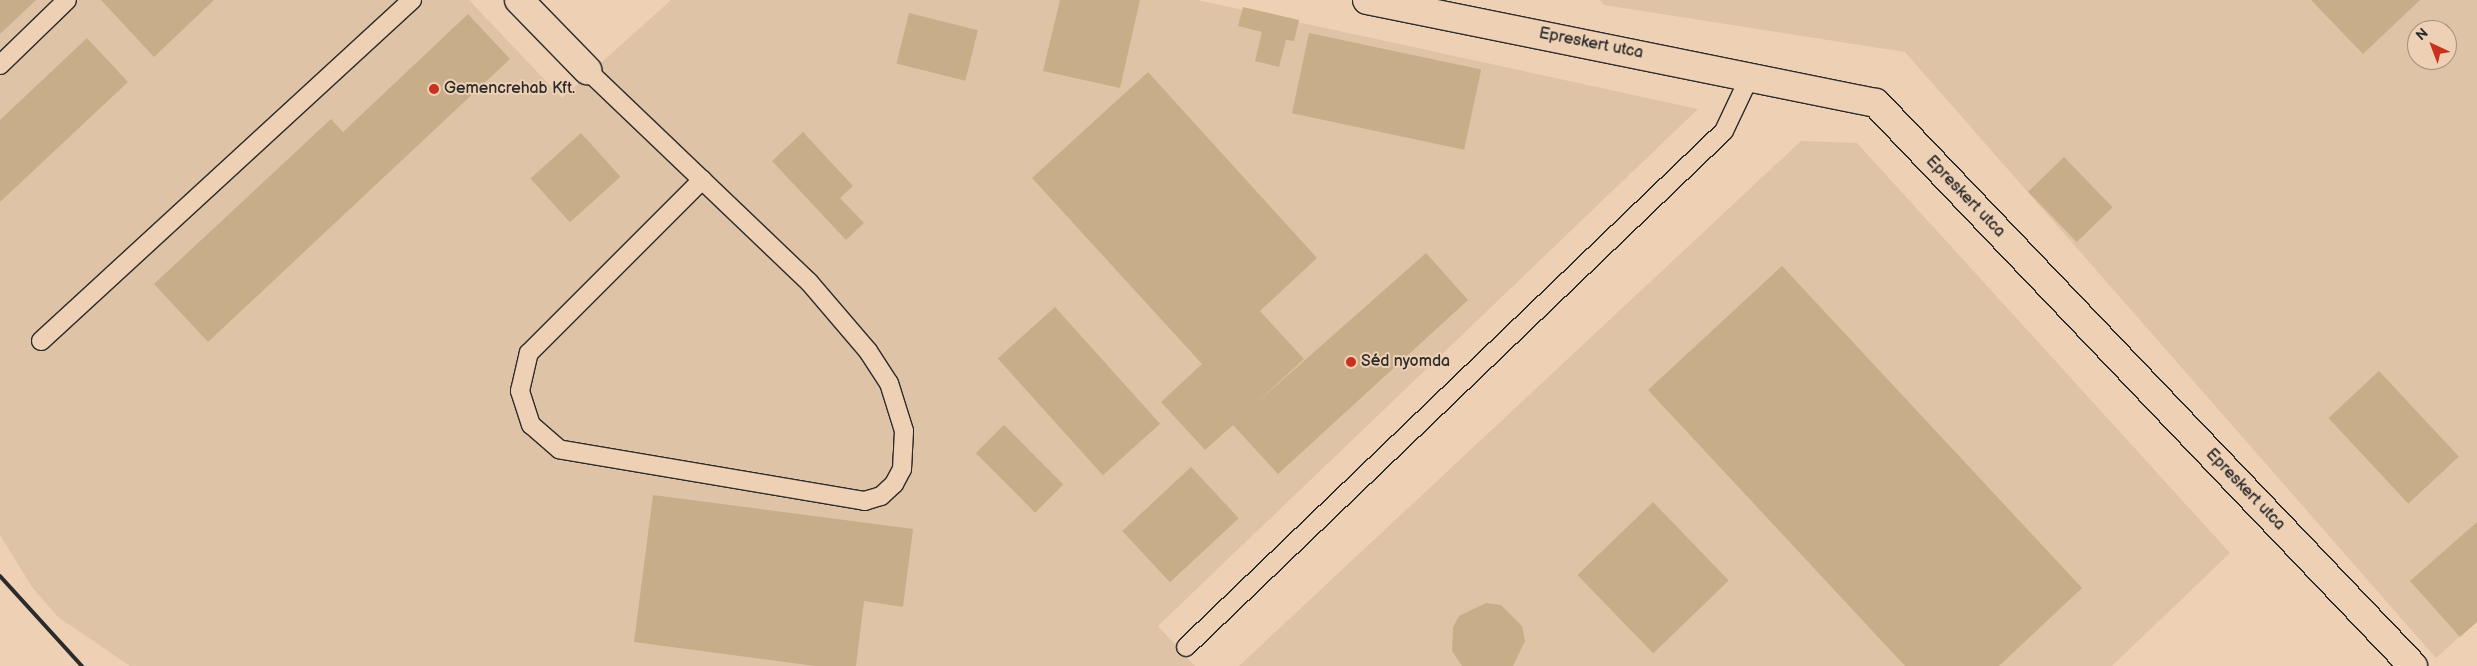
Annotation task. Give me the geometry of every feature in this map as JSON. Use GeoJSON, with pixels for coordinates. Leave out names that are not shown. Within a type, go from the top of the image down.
{"type":"FeatureCollection","features":[{"type":"Feature","properties":{"kind":"street"},"geometry":{"type":"LineString","coordinates":[[519,0],[587,70]]}},
{"type":"Feature","properties":{"kind":"street","name":"Epreskert utca"},"geometry":{"type":"LineString","coordinates":[[1367,0],[1876,103],[2413,666]]}},
{"type":"Feature","properties":{"kind":"lane"},"geometry":{"type":"LineString","coordinates":[[0,66],[67,0]]}},
{"type":"Feature","properties":{"kind":"lane"},"geometry":{"type":"LineString","coordinates":[[41,341],[412,0]]}},
{"type":"Feature","properties":{"kind":"lane"},"geometry":{"type":"LineString","coordinates":[[587,70],[702,180],[841,316],[889,383],[900,410],[904,453],[894,484],[881,496],[865,502],[559,449],[531,425],[520,391],[529,353],[702,180]]}},
{"type":"Feature","properties":{"kind":"lane"},"geometry":{"type":"LineString","coordinates":[[1186,647],[1724,131],[1750,76]]}},
{"type":"Feature","properties":{"kind":"shaded area"},"geometry":{"type":"Polygon","coordinates":[[[0,0],[469,0],[562,98],[671,0],[1197,0],[1698,109],[1158,626],[1195,666],[130,666],[58,617],[32,587],[0,535],[0,0]]]}},
{"type":"Feature","properties":{"kind":"shaded area"},"geometry":{"type":"Polygon","coordinates":[[[1600,0],[2477,0],[2477,621],[2436,658],[1905,52],[1604,5],[1600,0]]]}},
{"type":"Feature","properties":{"kind":"shaded area"},"geometry":{"type":"Polygon","coordinates":[[[1801,141],[1857,143],[2230,553],[2112,666],[1239,666],[1801,141]]]}},
{"type":"Feature","properties":{"kind":"building"},"geometry":{"type":"Polygon","coordinates":[[[0,0],[36,0],[0,34],[0,0]]]}},
{"type":"Feature","properties":{"kind":"building"},"geometry":{"type":"Polygon","coordinates":[[[101,0],[214,0],[154,57],[101,0]]]}},
{"type":"Feature","properties":{"kind":"building"},"geometry":{"type":"Polygon","coordinates":[[[1060,0],[1140,0],[1120,88],[1043,71],[1060,0]]]}},
{"type":"Feature","properties":{"kind":"building"},"geometry":{"type":"Polygon","coordinates":[[[2311,0],[2420,0],[2363,54],[2311,0]]]}},
{"type":"Feature","properties":{"kind":"building"},"geometry":{"type":"Polygon","coordinates":[[[1243,7],[1299,20],[1294,41],[1286,40],[1279,67],[1255,61],[1262,32],[1238,26],[1243,7]]]}},
{"type":"Feature","properties":{"kind":"building"},"geometry":{"type":"Polygon","coordinates":[[[909,13],[978,30],[965,81],[896,63],[909,13]]]}},
{"type":"Feature","properties":{"kind":"building"},"geometry":{"type":"Polygon","coordinates":[[[468,14],[510,59],[208,342],[154,284],[331,119],[343,132],[468,14]]]}},
{"type":"Feature","properties":{"kind":"building"},"geometry":{"type":"Polygon","coordinates":[[[1309,33],[1481,70],[1464,150],[1292,113],[1309,33]]]}},
{"type":"Feature","properties":{"kind":"building"},"geometry":{"type":"Polygon","coordinates":[[[87,38],[128,82],[0,202],[0,120],[87,38]]]}},
{"type":"Feature","properties":{"kind":"building"},"geometry":{"type":"Polygon","coordinates":[[[1148,72],[1317,258],[1260,311],[1304,359],[1253,406],[1426,253],[1468,300],[1278,474],[1233,425],[1205,450],[1161,402],[1202,364],[1032,178],[1148,72]]]}},
{"type":"Feature","properties":{"kind":"building"},"geometry":{"type":"Polygon","coordinates":[[[803,132],[853,186],[840,198],[864,223],[846,240],[772,161],[803,132]]]}},
{"type":"Feature","properties":{"kind":"building"},"geometry":{"type":"Polygon","coordinates":[[[581,133],[620,177],[570,222],[530,179],[581,133]]]}},
{"type":"Feature","properties":{"kind":"building"},"geometry":{"type":"Polygon","coordinates":[[[2064,157],[2113,207],[2077,242],[2028,192],[2064,157]]]}},
{"type":"Feature","properties":{"kind":"building"},"geometry":{"type":"Polygon","coordinates":[[[1782,266],[2082,588],[1999,666],[1905,666],[1648,390],[1782,266]]]}},
{"type":"Feature","properties":{"kind":"building"},"geometry":{"type":"Polygon","coordinates":[[[1055,307],[1160,424],[1103,475],[998,359],[1055,307]]]}},
{"type":"Feature","properties":{"kind":"building"},"geometry":{"type":"Polygon","coordinates":[[[2379,371],[2459,457],[2408,504],[2329,418],[2379,371]]]}},
{"type":"Feature","properties":{"kind":"building"},"geometry":{"type":"Polygon","coordinates":[[[1004,425],[1063,484],[1035,513],[976,453],[1004,425]]]}},
{"type":"Feature","properties":{"kind":"building"},"geometry":{"type":"Polygon","coordinates":[[[1191,467],[1239,518],[1170,582],[1122,531],[1191,467]]]}},
{"type":"Feature","properties":{"kind":"building"},"geometry":{"type":"Polygon","coordinates":[[[653,495],[913,529],[903,607],[864,601],[856,666],[815,666],[634,642],[653,495]]]}},
{"type":"Feature","properties":{"kind":"building"},"geometry":{"type":"Polygon","coordinates":[[[1653,502],[1729,580],[1653,653],[1577,575],[1653,502]]]}},
{"type":"Feature","properties":{"kind":"building"},"geometry":{"type":"Polygon","coordinates":[[[2477,522],[2477,622],[2460,637],[2410,581],[2477,522]]]}},
{"type":"Feature","properties":{"kind":"building"},"geometry":{"type":"Polygon","coordinates":[[[1486,603],[1501,605],[1522,626],[1525,641],[1513,666],[1462,666],[1452,651],[1453,627],[1459,616],[1486,603]]]}},
{"type":"Feature","properties":{"kind":"railway"},"geometry":{"type":"LineString","coordinates":[[0,576],[82,666]]}},
{"type":"Feature","properties":{"kind":"place","name":"Gemencrehab Kft."},"geometry":{"type":"Point","coordinates":[434,89]}},
{"type":"Feature","properties":{"kind":"place","name":"Séd nyomda"},"geometry":{"type":"Point","coordinates":[1351,362]}}]}
